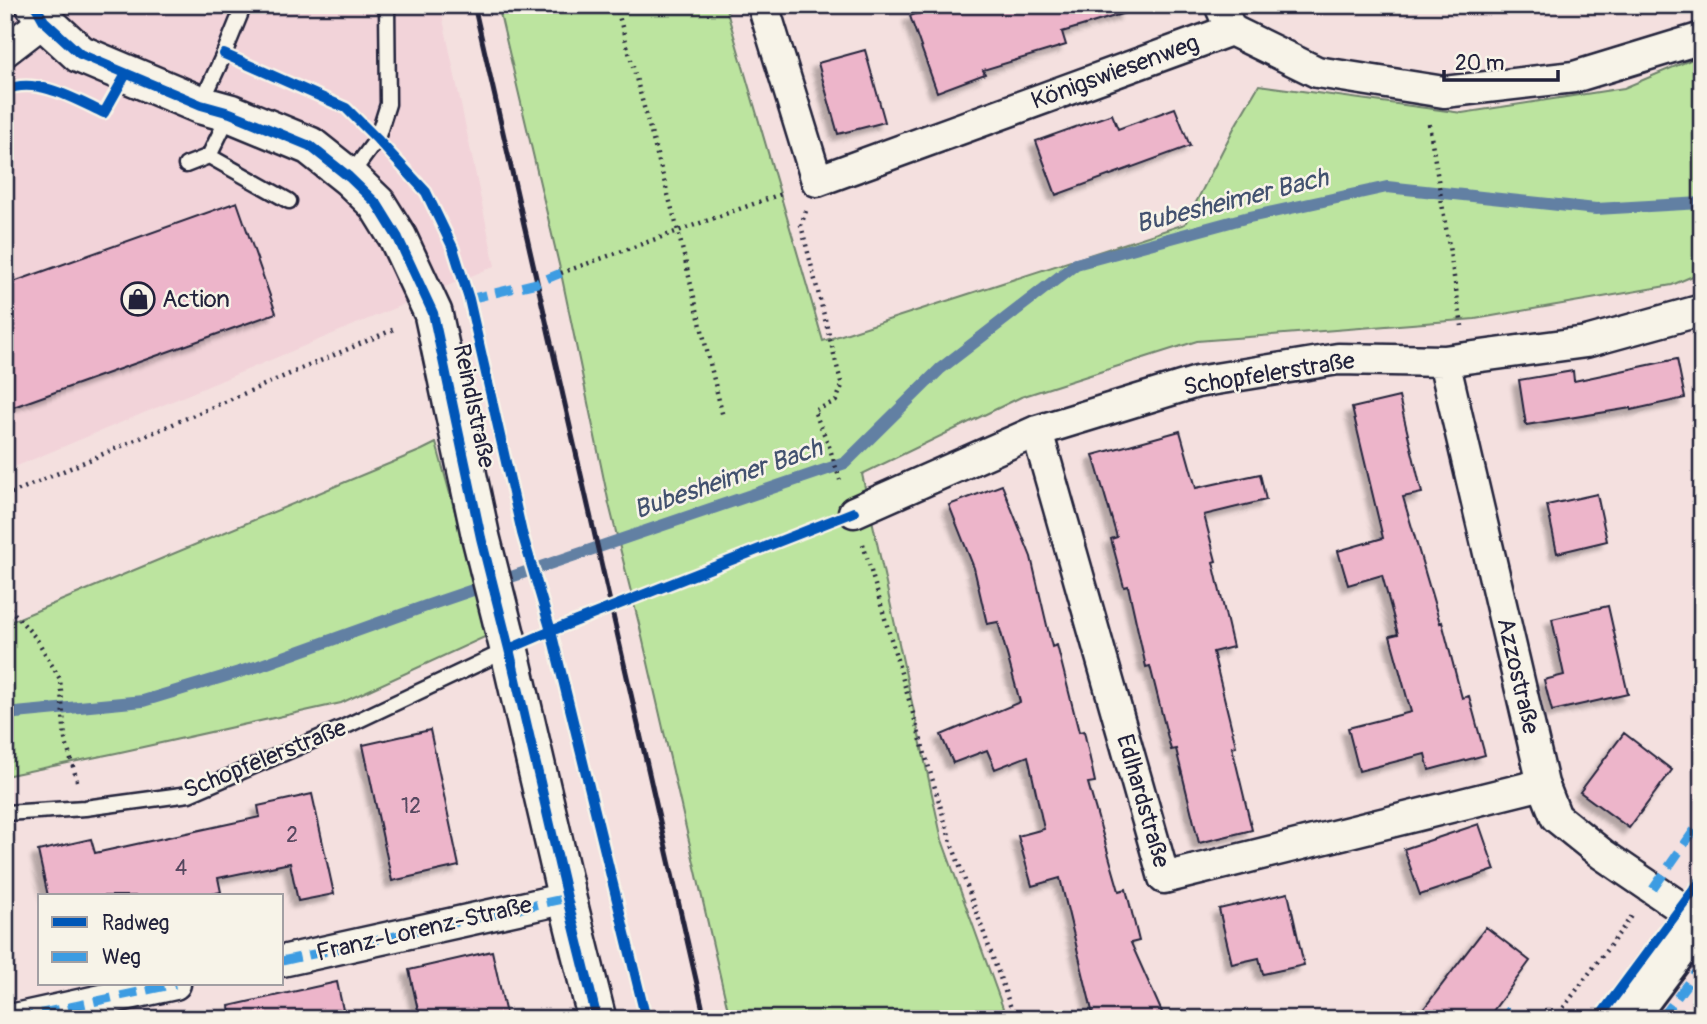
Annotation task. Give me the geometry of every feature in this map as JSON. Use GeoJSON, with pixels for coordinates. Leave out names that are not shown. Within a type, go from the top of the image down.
{"type":"FeatureCollection","features":[{"type":"Feature","properties":{"kind":"main road"},"geometry":{"type":"LineString","coordinates":[[1626,1019],[1701,920]]}},
{"type":"Feature","properties":{"kind":"street"},"geometry":{"type":"LineString","coordinates":[[763,5],[817,181]]}},
{"type":"Feature","properties":{"kind":"street","name":"Reindlstraße"},"geometry":{"type":"LineString","coordinates":[[39,13],[80,54],[310,146],[377,204],[398,238],[433,313],[481,538],[597,1019]]}},
{"type":"Feature","properties":{"kind":"street"},"geometry":{"type":"LineString","coordinates":[[5,51],[39,13]]}},
{"type":"Feature","properties":{"kind":"street","name":"Königswiesenweg"},"geometry":{"type":"LineString","coordinates":[[817,181],[1226,18],[1317,72],[1444,92],[1574,77],[1702,38]]}},
{"type":"Feature","properties":{"kind":"street","name":"Schopfelerstraße"},"geometry":{"type":"LineString","coordinates":[[849,502],[1037,431],[1197,382],[1338,359],[1456,359],[1586,342],[1702,310]]}},
{"type":"Feature","properties":{"kind":"street","name":"Azzostraße"},"geometry":{"type":"LineString","coordinates":[[1456,359],[1543,784],[1556,817],[1602,854],[1701,920]]}},
{"type":"Feature","properties":{"kind":"street","name":"Edlhardstraße"},"geometry":{"type":"LineString","coordinates":[[1037,431],[1164,878],[1543,784]]}},
{"type":"Feature","properties":{"kind":"street","name":"Franz-Lorenz-Straße"},"geometry":{"type":"LineString","coordinates":[[284,961],[567,898]]}},
{"type":"Feature","properties":{"kind":"street"},"geometry":{"type":"LineString","coordinates":[[15,1019],[166,986]]}},
{"type":"Feature","properties":{"kind":"lane"},"geometry":{"type":"LineString","coordinates":[[209,156],[225,54],[244,5]]}},
{"type":"Feature","properties":{"kind":"lane"},"geometry":{"type":"LineString","coordinates":[[349,177],[377,139],[388,104],[387,5]]}},
{"type":"Feature","properties":{"kind":"lane"},"geometry":{"type":"LineString","coordinates":[[186,165],[209,156]]}},
{"type":"Feature","properties":{"kind":"lane"},"geometry":{"type":"LineString","coordinates":[[209,156],[289,201]]}},
{"type":"Feature","properties":{"kind":"lane","name":"Schopfelerstraße"},"geometry":{"type":"LineString","coordinates":[[5,813],[85,808],[189,794],[340,729],[505,634]]}},
{"type":"Feature","properties":{"kind":"path"},"geometry":{"type":"LineString","coordinates":[[616,5],[678,231],[723,416]]}},
{"type":"Feature","properties":{"kind":"path"},"geometry":{"type":"LineString","coordinates":[[1423,88],[1456,359]]}},
{"type":"Feature","properties":{"kind":"path"},"geometry":{"type":"LineString","coordinates":[[561,273],[817,181]]}},
{"type":"Feature","properties":{"kind":"path"},"geometry":{"type":"LineString","coordinates":[[817,181],[800,225],[842,386],[836,401],[814,411],[849,502],[950,839],[1015,1019]]}},
{"type":"Feature","properties":{"kind":"path"},"geometry":{"type":"LineString","coordinates":[[5,496],[433,313]]}},
{"type":"Feature","properties":{"kind":"path"},"geometry":{"type":"LineString","coordinates":[[5,603],[36,638],[60,679],[65,739],[85,808]]}},
{"type":"Feature","properties":{"kind":"path"},"geometry":{"type":"LineString","coordinates":[[1555,1019],[1653,889]]}},
{"type":"Feature","properties":{"kind":"shaded area"},"geometry":{"type":"Polygon","coordinates":[[[5,5],[440,5],[495,266],[5,471],[5,5]]]}},
{"type":"Feature","properties":{"kind":"green space"},"geometry":{"type":"Polygon","coordinates":[[[498,5],[725,5],[823,341],[1185,224],[1259,85],[1462,113],[1624,88],[1702,55],[1702,272],[1672,285],[1475,319],[1197,341],[1021,397],[862,474],[942,840],[1007,1019],[730,1019],[609,504],[561,273],[498,5]]]}},
{"type":"Feature","properties":{"kind":"green space"},"geometry":{"type":"Polygon","coordinates":[[[436,443],[489,635],[341,703],[5,776],[5,624],[436,443]]]}},
{"type":"Feature","properties":{"kind":"building"},"geometry":{"type":"Polygon","coordinates":[[[941,5],[1123,5],[1125,13],[1062,32],[1066,45],[983,70],[985,74],[937,92],[910,16],[941,5]]]}},
{"type":"Feature","properties":{"kind":"building"},"geometry":{"type":"Polygon","coordinates":[[[865,50],[885,122],[838,134],[818,63],[865,50]]]}},
{"type":"Feature","properties":{"kind":"building"},"geometry":{"type":"Polygon","coordinates":[[[1175,108],[1190,146],[1056,195],[1036,141],[1112,114],[1118,129],[1175,108]]]}},
{"type":"Feature","properties":{"kind":"building","name":"Action"},"geometry":{"type":"Polygon","coordinates":[[[237,202],[276,313],[5,410],[5,285],[237,202]]]}},
{"type":"Feature","properties":{"kind":"building"},"geometry":{"type":"Polygon","coordinates":[[[1677,359],[1685,398],[1631,410],[1526,425],[1519,380],[1573,371],[1574,381],[1677,359]]]}},
{"type":"Feature","properties":{"kind":"building"},"geometry":{"type":"Polygon","coordinates":[[[1399,397],[1422,493],[1403,497],[1440,623],[1442,622],[1462,698],[1469,696],[1485,755],[1429,770],[1425,754],[1359,771],[1348,728],[1411,712],[1390,636],[1398,634],[1382,575],[1348,585],[1338,551],[1383,538],[1352,408],[1399,397]]]}},
{"type":"Feature","properties":{"kind":"building"},"geometry":{"type":"Polygon","coordinates":[[[1180,431],[1196,488],[1260,474],[1266,500],[1204,515],[1233,647],[1213,652],[1236,746],[1232,747],[1252,830],[1199,843],[1176,749],[1171,750],[1150,666],[1146,667],[1128,586],[1124,587],[1111,539],[1117,537],[1093,455],[1180,431]]]}},
{"type":"Feature","properties":{"kind":"building"},"geometry":{"type":"Polygon","coordinates":[[[1002,485],[1031,557],[1052,647],[1057,645],[1079,732],[1084,731],[1095,782],[1088,783],[1119,891],[1126,889],[1139,941],[1131,943],[1165,1019],[1094,1019],[1060,878],[1032,886],[1018,836],[1044,829],[1028,756],[995,769],[987,750],[953,763],[941,735],[1020,702],[998,622],[987,624],[974,568],[949,505],[1002,485]]]}},
{"type":"Feature","properties":{"kind":"building"},"geometry":{"type":"Polygon","coordinates":[[[1597,494],[1607,541],[1557,553],[1547,505],[1597,494]]]}},
{"type":"Feature","properties":{"kind":"building"},"geometry":{"type":"Polygon","coordinates":[[[1608,606],[1628,694],[1552,711],[1544,680],[1564,675],[1552,619],[1608,606]]]}},
{"type":"Feature","properties":{"kind":"building"},"geometry":{"type":"Polygon","coordinates":[[[430,730],[459,866],[392,881],[363,745],[430,730]]]}},
{"type":"Feature","properties":{"kind":"building"},"geometry":{"type":"Polygon","coordinates":[[[1624,733],[1672,770],[1629,828],[1580,792],[1624,733]]]}},
{"type":"Feature","properties":{"kind":"building"},"geometry":{"type":"Polygon","coordinates":[[[312,794],[334,894],[298,901],[290,863],[218,878],[221,892],[211,894],[48,894],[38,851],[91,839],[95,853],[260,817],[258,806],[312,794]]]}},
{"type":"Feature","properties":{"kind":"building"},"geometry":{"type":"Polygon","coordinates":[[[1479,824],[1495,870],[1420,895],[1404,849],[1479,824]]]}},
{"type":"Feature","properties":{"kind":"building"},"geometry":{"type":"Polygon","coordinates":[[[1288,893],[1304,965],[1263,974],[1259,958],[1232,964],[1219,909],[1288,893]]]}},
{"type":"Feature","properties":{"kind":"building"},"geometry":{"type":"Polygon","coordinates":[[[1486,927],[1530,961],[1487,1019],[1416,1019],[1486,927]]]}},
{"type":"Feature","properties":{"kind":"building"},"geometry":{"type":"Polygon","coordinates":[[[492,951],[507,1019],[420,1019],[409,970],[492,951]]]}},
{"type":"Feature","properties":{"kind":"building"},"geometry":{"type":"Polygon","coordinates":[[[337,982],[345,1019],[231,1019],[229,1006],[337,982]]]}},
{"type":"Feature","properties":{"kind":"waterway","name":"Bubesheimer Bach"},"geometry":{"type":"LineString","coordinates":[[5,714],[143,701],[259,666],[845,463],[940,369],[1076,264],[1245,218],[1387,187],[1596,209],[1702,203]]}},
{"type":"Feature","properties":{"kind":"railway"},"geometry":{"type":"LineString","coordinates":[[474,5],[705,1019]]}},
{"type":"Feature","properties":{"kind":"marked path"},"geometry":{"type":"LineString","coordinates":[[469,299],[537,283],[561,273]]}},
{"type":"Feature","properties":{"kind":"marked path"},"geometry":{"type":"LineString","coordinates":[[1653,889],[1702,819]]}},
{"type":"Feature","properties":{"kind":"marked path"},"geometry":{"type":"LineString","coordinates":[[284,961],[567,898]]}},
{"type":"Feature","properties":{"kind":"marked path"},"geometry":{"type":"LineString","coordinates":[[1661,1019],[1702,964]]}},
{"type":"Feature","properties":{"kind":"marked path"},"geometry":{"type":"LineString","coordinates":[[15,1019],[166,986]]}},
{"type":"Feature","properties":{"kind":"marked path"},"geometry":{"type":"LineString","coordinates":[[1504,1010],[1516,1019]]}},
{"type":"Feature","properties":{"kind":"cycle path"},"geometry":{"type":"LineString","coordinates":[[35,5],[44,21],[80,54],[201,105],[230,113],[310,146],[377,204],[398,238],[433,313],[481,538],[597,1019]]}},
{"type":"Feature","properties":{"kind":"cycle path"},"geometry":{"type":"LineString","coordinates":[[224,54],[346,108],[426,192],[453,248],[469,299],[522,533],[551,631],[646,1019]]}},
{"type":"Feature","properties":{"kind":"cycle path"},"geometry":{"type":"LineString","coordinates":[[5,90],[30,86],[56,91],[104,113],[126,74]]}},
{"type":"Feature","properties":{"kind":"cycle path"},"geometry":{"type":"LineString","coordinates":[[509,649],[854,512]]}},
{"type":"Feature","properties":{"kind":"cycle path"},"geometry":{"type":"LineString","coordinates":[[1598,1019],[1702,879]]}},
{"type":"Feature","properties":{"kind":"place","name":"Action"},"geometry":{"type":"Point","coordinates":[138,299]}}]}
